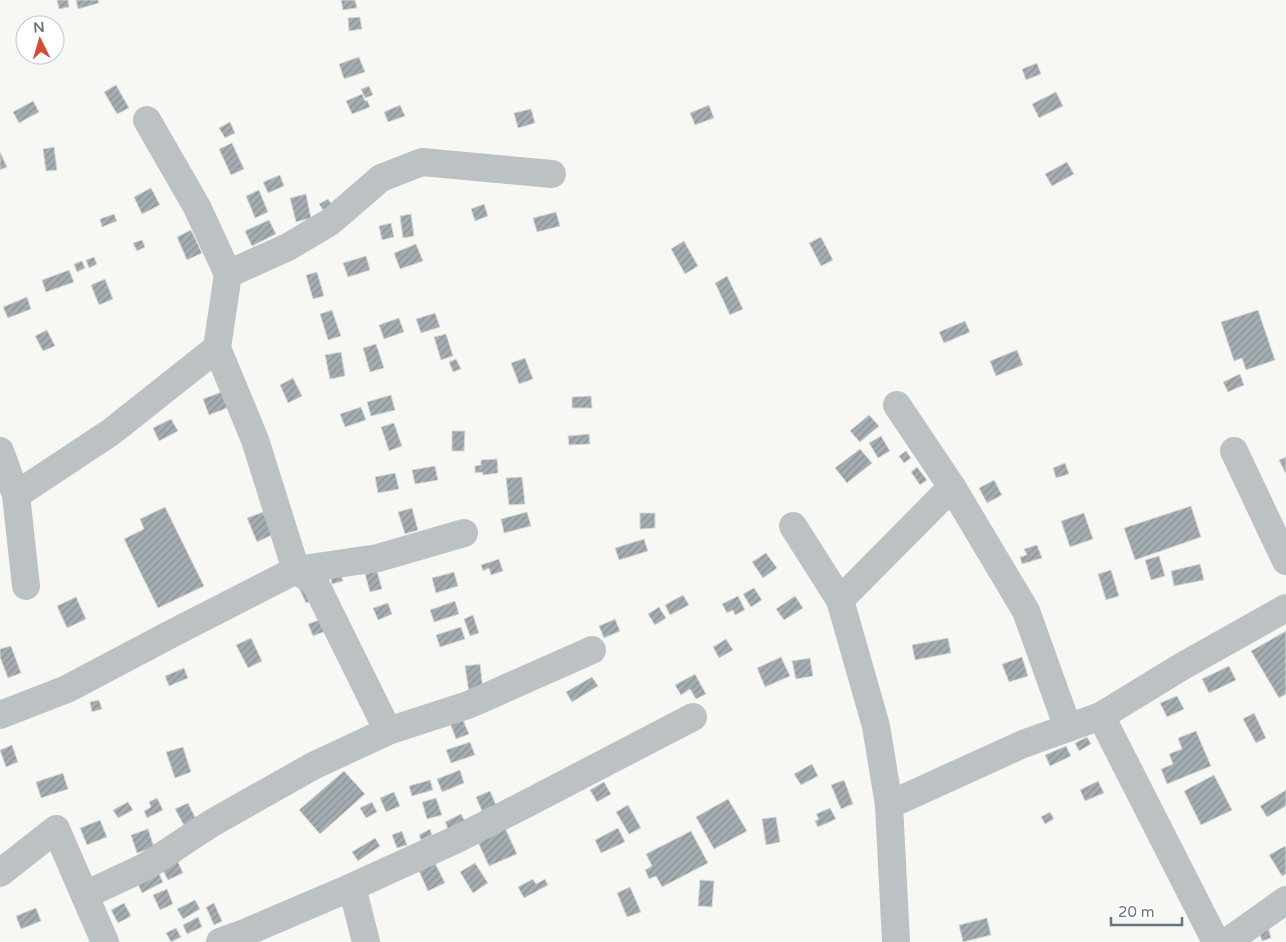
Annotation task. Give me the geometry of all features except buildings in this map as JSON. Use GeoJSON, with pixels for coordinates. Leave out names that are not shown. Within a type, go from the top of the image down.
{"type":"FeatureCollection","features":[{"type":"Feature","properties":{"kind":"street"},"geometry":{"type":"LineString","coordinates":[[147,120],[197,207],[228,274],[217,348],[255,440],[296,570],[315,582],[388,731]]}},
{"type":"Feature","properties":{"kind":"street"},"geometry":{"type":"LineString","coordinates":[[228,274],[288,247],[330,222],[381,178],[422,162],[552,174]]}},
{"type":"Feature","properties":{"kind":"street"},"geometry":{"type":"LineString","coordinates":[[16,496],[111,432],[217,348]]}},
{"type":"Feature","properties":{"kind":"street"},"geometry":{"type":"LineString","coordinates":[[897,404],[952,487],[1026,611],[1068,728]]}},
{"type":"Feature","properties":{"kind":"street"},"geometry":{"type":"LineString","coordinates":[[0,451],[16,496],[26,586]]}},
{"type":"Feature","properties":{"kind":"street"},"geometry":{"type":"LineString","coordinates":[[1234,452],[1286,561]]}},
{"type":"Feature","properties":{"kind":"street"},"geometry":{"type":"LineString","coordinates":[[840,600],[952,487]]}},
{"type":"Feature","properties":{"kind":"street"},"geometry":{"type":"LineString","coordinates":[[793,526],[840,600],[876,726],[889,805],[896,942]]}},
{"type":"Feature","properties":{"kind":"street"},"geometry":{"type":"LineString","coordinates":[[0,715],[67,689],[296,570],[378,558],[464,533]]}},
{"type":"Feature","properties":{"kind":"street"},"geometry":{"type":"LineString","coordinates":[[889,805],[1023,744],[1101,716],[1181,667],[1286,608]]}},
{"type":"Feature","properties":{"kind":"street"},"geometry":{"type":"LineString","coordinates":[[85,895],[145,867],[212,823],[313,766],[388,731],[468,705],[592,650]]}},
{"type":"Feature","properties":{"kind":"street"},"geometry":{"type":"LineString","coordinates":[[1101,716],[1216,942]]}},
{"type":"Feature","properties":{"kind":"street"},"geometry":{"type":"LineString","coordinates":[[220,942],[454,840],[693,717]]}},
{"type":"Feature","properties":{"kind":"street"},"geometry":{"type":"LineString","coordinates":[[2,865],[56,829],[105,942]]}},
{"type":"Feature","properties":{"kind":"street"},"geometry":{"type":"LineString","coordinates":[[352,886],[366,942]]}},
{"type":"Feature","properties":{"kind":"street"},"geometry":{"type":"LineString","coordinates":[[1227,942],[1286,900]]}}]}
